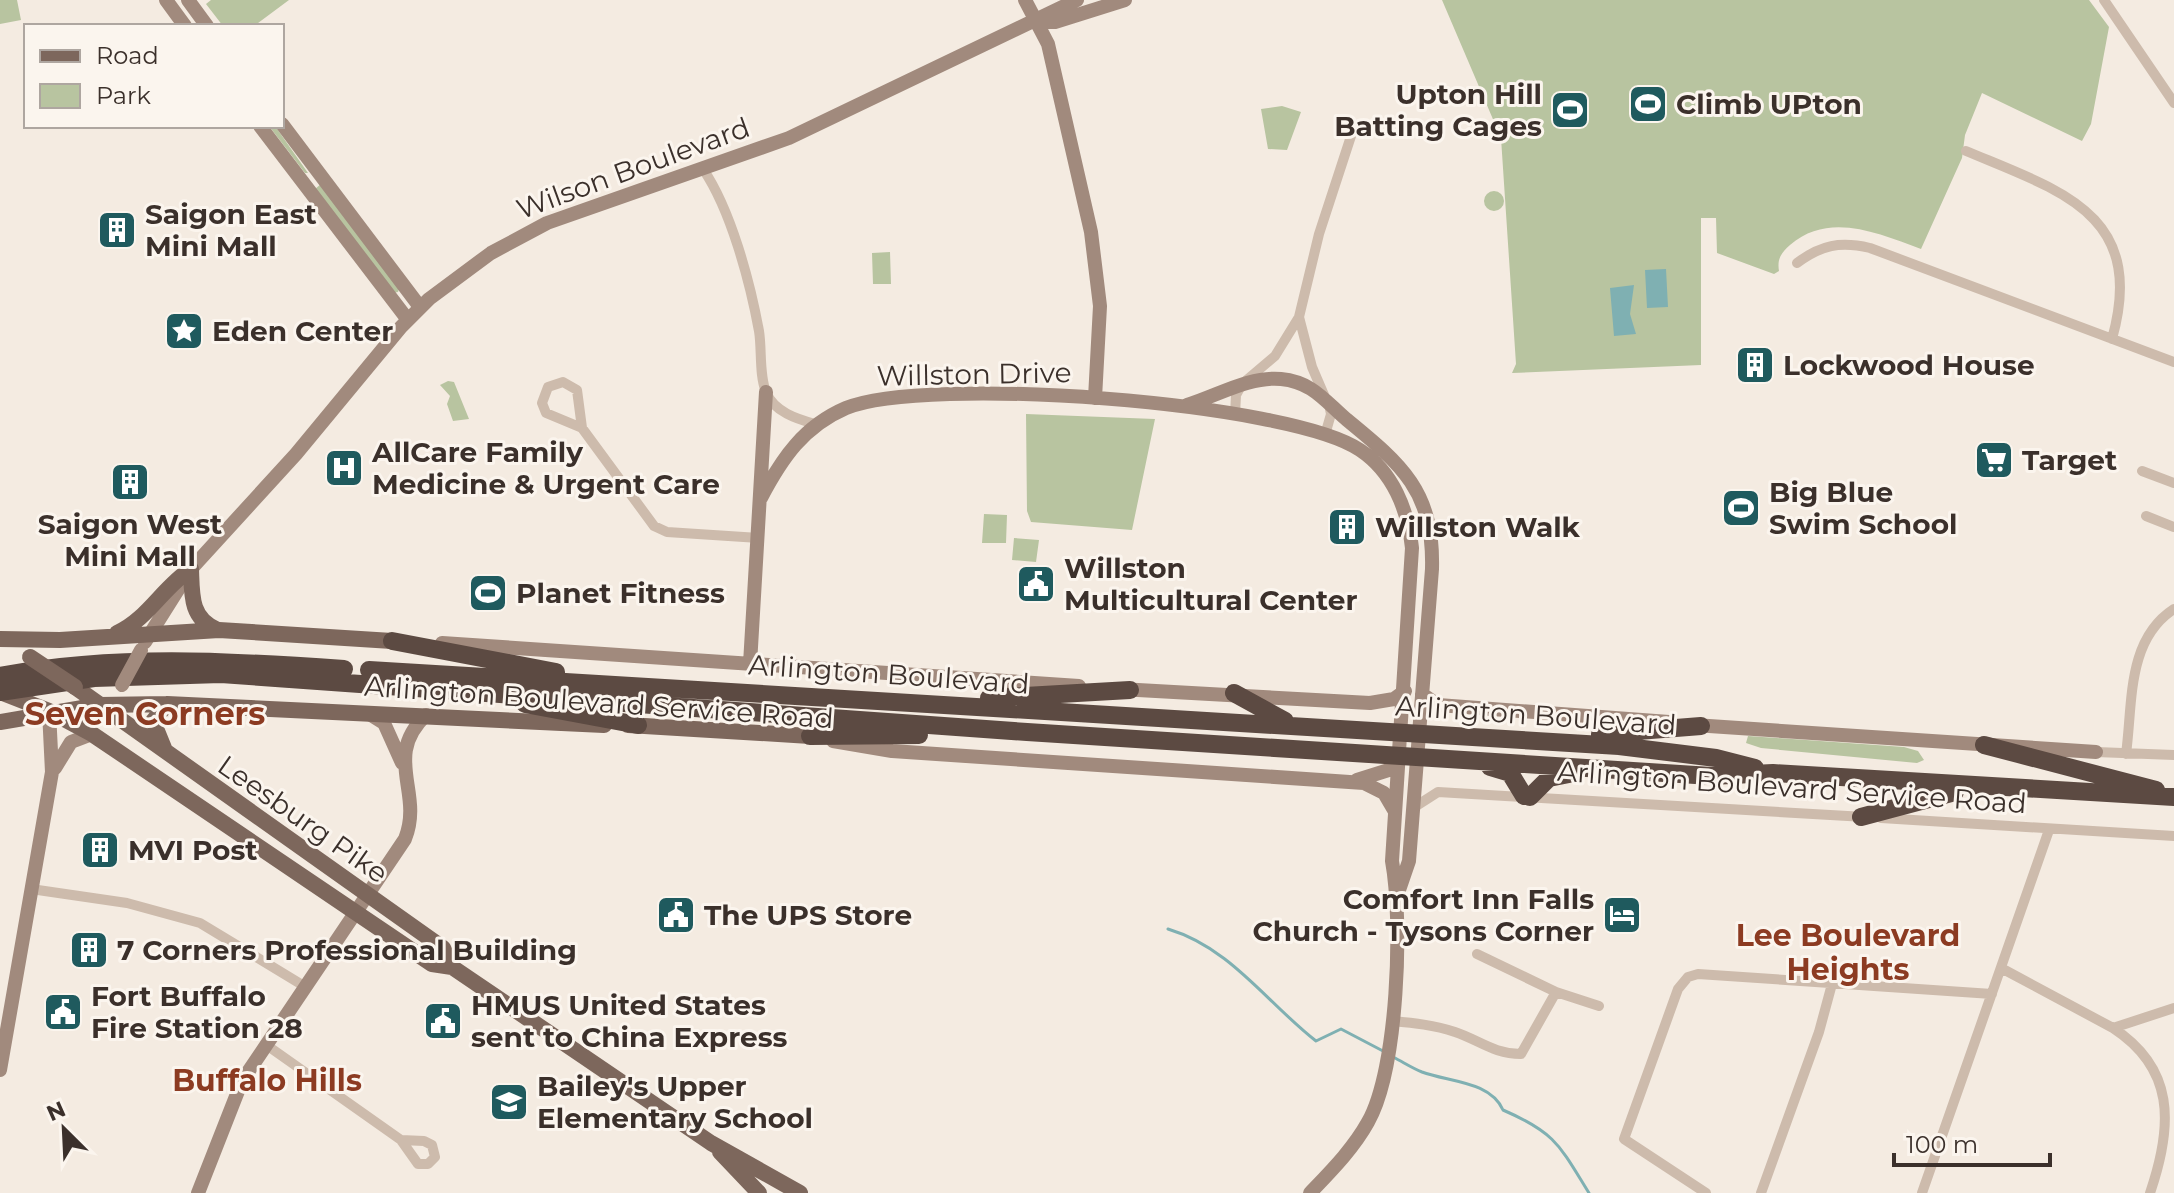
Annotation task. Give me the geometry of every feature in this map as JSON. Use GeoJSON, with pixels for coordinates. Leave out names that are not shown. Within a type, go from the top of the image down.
{"type":"FeatureCollection","features":[{"type":"Feature","properties":{"kind":"highway"},"geometry":{"type":"LineString","coordinates":[[392,641],[538,669],[745,693]]}},
{"type":"Feature","properties":{"kind":"highway","name":"Arlington Boulevard"},"geometry":{"type":"LineString","coordinates":[[0,676],[83,663],[208,659],[858,702],[1291,724],[1534,743],[1619,746],[1716,758],[1773,773]]}},
{"type":"Feature","properties":{"kind":"highway","name":"Arlington Boulevard"},"geometry":{"type":"LineString","coordinates":[[0,692],[94,678],[157,673],[353,681],[1404,759],[1453,758],[1711,776],[1773,773],[2174,796]]}},
{"type":"Feature","properties":{"kind":"highway"},"geometry":{"type":"LineString","coordinates":[[858,702],[1094,694],[1130,690]]}},
{"type":"Feature","properties":{"kind":"highway"},"geometry":{"type":"LineString","coordinates":[[471,692],[579,717],[638,725]]}},
{"type":"Feature","properties":{"kind":"highway"},"geometry":{"type":"LineString","coordinates":[[1234,693],[1291,724]]}},
{"type":"Feature","properties":{"kind":"highway"},"geometry":{"type":"LineString","coordinates":[[1534,743],[1576,736],[1701,726]]}},
{"type":"Feature","properties":{"kind":"highway"},"geometry":{"type":"LineString","coordinates":[[810,736],[1027,732]]}},
{"type":"Feature","properties":{"kind":"highway"},"geometry":{"type":"LineString","coordinates":[[1984,745],[2174,796]]}},
{"type":"Feature","properties":{"kind":"highway"},"geometry":{"type":"LineString","coordinates":[[1453,758],[1510,773],[1527,796],[1549,778],[1612,770]]}},
{"type":"Feature","properties":{"kind":"highway"},"geometry":{"type":"LineString","coordinates":[[1861,817],[1976,787]]}},
{"type":"Feature","properties":{"kind":"main road"},"geometry":{"type":"LineString","coordinates":[[109,637],[137,622],[179,577],[191,569],[195,611],[206,624],[219,630]]}},
{"type":"Feature","properties":{"kind":"main road","name":"Arlington Boulevard Service Road"},"geometry":{"type":"LineString","coordinates":[[2,639],[109,637],[219,630],[392,641]]}},
{"type":"Feature","properties":{"kind":"main road","name":"Leesburg Pike"},"geometry":{"type":"LineString","coordinates":[[2,639],[75,687],[443,948],[452,967]]}},
{"type":"Feature","properties":{"kind":"main road","name":"Leesburg Pike"},"geometry":{"type":"LineString","coordinates":[[0,692],[42,708],[92,734],[432,964],[452,967],[711,1143],[800,1193]]}},
{"type":"Feature","properties":{"kind":"main road"},"geometry":{"type":"LineString","coordinates":[[167,704],[154,715],[153,726],[167,753]]}},
{"type":"Feature","properties":{"kind":"main road","name":"Arlington Boulevard Service Road"},"geometry":{"type":"LineString","coordinates":[[0,722],[42,708],[167,704],[638,725],[810,736]]}},
{"type":"Feature","properties":{"kind":"main road","name":"Leesburg Pike"},"geometry":{"type":"LineString","coordinates":[[711,1143],[759,1193]]}},
{"type":"Feature","properties":{"kind":"street"},"geometry":{"type":"LineString","coordinates":[[166,0],[184,24]]}},
{"type":"Feature","properties":{"kind":"street"},"geometry":{"type":"LineString","coordinates":[[188,0],[206,24]]}},
{"type":"Feature","properties":{"kind":"street"},"geometry":{"type":"LineString","coordinates":[[1025,0],[1054,67],[1093,243],[1100,306],[1095,398]]}},
{"type":"Feature","properties":{"kind":"street","name":"Wilson Boulevard"},"geometry":{"type":"LineString","coordinates":[[100,705],[122,685],[191,569],[296,454],[420,307],[487,256],[523,234],[789,138],[1077,0]]}},
{"type":"Feature","properties":{"kind":"street","name":"Wilson Boulevard"},"geometry":{"type":"LineString","coordinates":[[1036,22],[1055,22],[1125,0]]}},
{"type":"Feature","properties":{"kind":"street"},"geometry":{"type":"LineString","coordinates":[[2104,0],[2174,103]]}},
{"type":"Feature","properties":{"kind":"street"},"geometry":{"type":"LineString","coordinates":[[284,127],[420,307]]}},
{"type":"Feature","properties":{"kind":"street"},"geometry":{"type":"LineString","coordinates":[[1235,415],[1236,395],[1242,384],[1275,356],[1299,317],[1319,234],[1354,127]]}},
{"type":"Feature","properties":{"kind":"street"},"geometry":{"type":"LineString","coordinates":[[262,128],[408,320]]}},
{"type":"Feature","properties":{"kind":"street"},"geometry":{"type":"LineString","coordinates":[[1966,151],[2036,181],[2087,211],[2105,231],[2122,272],[2119,314],[2112,339]]}},
{"type":"Feature","properties":{"kind":"street"},"geometry":{"type":"LineString","coordinates":[[703,169],[714,185],[744,272],[756,317],[766,392],[750,664]]}},
{"type":"Feature","properties":{"kind":"street"},"geometry":{"type":"LineString","coordinates":[[1797,263],[1825,246],[1847,243],[1870,248],[2174,362]]}},
{"type":"Feature","properties":{"kind":"street"},"geometry":{"type":"LineString","coordinates":[[1299,317],[1312,367],[1331,414],[1325,435]]}},
{"type":"Feature","properties":{"kind":"street"},"geometry":{"type":"LineString","coordinates":[[1183,406],[1242,384],[1279,379],[1312,388],[1401,465],[1427,515],[1433,548],[1422,694],[1409,733],[1395,814],[1392,861],[1398,894],[1392,1021],[1386,1073],[1379,1100],[1358,1140],[1310,1193]]}},
{"type":"Feature","properties":{"kind":"street"},"geometry":{"type":"LineString","coordinates":[[582,428],[546,413],[542,403],[548,387],[563,382],[577,390],[582,428],[654,526],[667,532],[759,538]]}},
{"type":"Feature","properties":{"kind":"street"},"geometry":{"type":"LineString","coordinates":[[766,392],[790,417],[815,424]]}},
{"type":"Feature","properties":{"kind":"street","name":"Willston Drive"},"geometry":{"type":"LineString","coordinates":[[761,498],[783,457],[815,424],[848,407],[885,398],[1011,393],[1095,398],[1183,406],[1325,435],[1360,450],[1381,469],[1398,494],[1409,521],[1412,548],[1405,691],[1409,733]]}},
{"type":"Feature","properties":{"kind":"street"},"geometry":{"type":"LineString","coordinates":[[2142,471],[2174,483]]}},
{"type":"Feature","properties":{"kind":"street"},"geometry":{"type":"LineString","coordinates":[[2146,516],[2174,527]]}},
{"type":"Feature","properties":{"kind":"street"},"geometry":{"type":"LineString","coordinates":[[2126,754],[2140,648],[2159,620],[2174,609]]}},
{"type":"Feature","properties":{"kind":"street","name":"Arlington Boulevard Service Road"},"geometry":{"type":"LineString","coordinates":[[392,641],[1370,703],[1394,699],[1405,691]]}},
{"type":"Feature","properties":{"kind":"street","name":"Arlington Boulevard Service Road"},"geometry":{"type":"LineString","coordinates":[[1422,694],[1438,705],[1701,726],[2174,755]]}},
{"type":"Feature","properties":{"kind":"street"},"geometry":{"type":"LineString","coordinates":[[0,1070],[52,772],[42,708]]}},
{"type":"Feature","properties":{"kind":"street"},"geometry":{"type":"LineString","coordinates":[[367,713],[384,723],[404,766]]}},
{"type":"Feature","properties":{"kind":"street"},"geometry":{"type":"LineString","coordinates":[[198,1193],[230,1105],[265,1044],[398,851],[411,825],[412,808],[404,749],[410,734],[426,715]]}},
{"type":"Feature","properties":{"kind":"street"},"geometry":{"type":"LineString","coordinates":[[52,772],[71,742],[92,734]]}},
{"type":"Feature","properties":{"kind":"street","name":"Arlington Boulevard Service Road"},"geometry":{"type":"LineString","coordinates":[[810,736],[859,747],[1339,782],[1374,787],[1392,801],[1395,814]]}},
{"type":"Feature","properties":{"kind":"street"},"geometry":{"type":"LineString","coordinates":[[1398,894],[1409,861],[1413,808],[1404,759]]}},
{"type":"Feature","properties":{"kind":"street","name":"Arlington Boulevard Service Road"},"geometry":{"type":"LineString","coordinates":[[1339,782],[1365,780],[1404,759]]}},
{"type":"Feature","properties":{"kind":"street","name":"Arlington Boulevard Service Road"},"geometry":{"type":"LineString","coordinates":[[1413,808],[1438,792],[2174,836]]}},
{"type":"Feature","properties":{"kind":"street"},"geometry":{"type":"LineString","coordinates":[[1922,1193],[2049,830]]}},
{"type":"Feature","properties":{"kind":"street"},"geometry":{"type":"LineString","coordinates":[[31,889],[176,915],[222,934],[304,986]]}},
{"type":"Feature","properties":{"kind":"street"},"geometry":{"type":"LineString","coordinates":[[1477,954],[1556,992],[1599,1006]]}},
{"type":"Feature","properties":{"kind":"street"},"geometry":{"type":"LineString","coordinates":[[2001,968],[2113,1028],[2155,1058],[2172,1101],[2170,1134],[2150,1193]]}},
{"type":"Feature","properties":{"kind":"street"},"geometry":{"type":"LineString","coordinates":[[1706,1193],[1624,1139],[1678,989],[1694,975],[1992,994]]}},
{"type":"Feature","properties":{"kind":"street"},"geometry":{"type":"LineString","coordinates":[[1761,1193],[1814,1045],[1832,984]]}},
{"type":"Feature","properties":{"kind":"street"},"geometry":{"type":"LineString","coordinates":[[1392,1021],[1436,1026],[1459,1033],[1495,1052],[1521,1054],[1556,992]]}},
{"type":"Feature","properties":{"kind":"street"},"geometry":{"type":"LineString","coordinates":[[2113,1028],[2174,1008]]}},
{"type":"Feature","properties":{"kind":"street"},"geometry":{"type":"LineString","coordinates":[[265,1044],[401,1140]]}},
{"type":"Feature","properties":{"kind":"green space"},"geometry":{"type":"Polygon","coordinates":[[[0,0],[17,0],[21,20],[0,24],[0,0]]]}},
{"type":"Feature","properties":{"kind":"green space"},"geometry":{"type":"Polygon","coordinates":[[[211,0],[289,0],[257,24],[221,24],[206,4],[211,0]]]}},
{"type":"Feature","properties":{"kind":"green space"},"geometry":{"type":"Polygon","coordinates":[[[1442,0],[2089,0],[2109,27],[2091,124],[2082,141],[1982,93],[1965,135],[1962,158],[1921,249],[1872,232],[1838,227],[1821,229],[1805,235],[1787,248],[1779,260],[1779,271],[1774,274],[1717,253],[1716,218],[1701,218],[1701,365],[1512,373],[1516,364],[1501,138],[1442,0]]]}},
{"type":"Feature","properties":{"kind":"green space"},"geometry":{"type":"Polygon","coordinates":[[[1282,106],[1301,112],[1287,150],[1268,149],[1261,109],[1282,106]]]}},
{"type":"Feature","properties":{"kind":"green space"},"geometry":{"type":"Polygon","coordinates":[[[271,128],[276,128],[308,173],[271,128]]]}},
{"type":"Feature","properties":{"kind":"green space"},"geometry":{"type":"Polygon","coordinates":[[[321,184],[399,289],[398,292],[393,293],[315,189],[321,184]]]}},
{"type":"Feature","properties":{"kind":"green space"},"geometry":{"type":"Polygon","coordinates":[[[1494,191],[1501,194],[1504,201],[1501,208],[1494,211],[1487,208],[1484,201],[1487,194],[1494,191]]]}},
{"type":"Feature","properties":{"kind":"green space"},"geometry":{"type":"Polygon","coordinates":[[[890,252],[891,284],[873,284],[872,253],[890,252]]]}},
{"type":"Feature","properties":{"kind":"green space"},"geometry":{"type":"Polygon","coordinates":[[[454,382],[469,419],[453,421],[447,404],[450,396],[440,385],[454,382]]]}},
{"type":"Feature","properties":{"kind":"green space"},"geometry":{"type":"Polygon","coordinates":[[[1026,414],[1155,419],[1132,530],[1031,522],[1027,511],[1026,414]]]}},
{"type":"Feature","properties":{"kind":"green space"},"geometry":{"type":"Polygon","coordinates":[[[984,514],[1007,515],[1006,543],[982,543],[984,514]]]}},
{"type":"Feature","properties":{"kind":"green space"},"geometry":{"type":"Polygon","coordinates":[[[1014,538],[1039,540],[1036,562],[1012,560],[1014,538]]]}},
{"type":"Feature","properties":{"kind":"green space"},"geometry":{"type":"Polygon","coordinates":[[[1748,736],[1904,747],[1918,751],[1924,760],[1917,763],[1761,748],[1746,743],[1748,736]]]}},
{"type":"Feature","properties":{"kind":"water"},"geometry":{"type":"Polygon","coordinates":[[[1666,269],[1668,307],[1647,308],[1645,270],[1666,269]]]}},
{"type":"Feature","properties":{"kind":"water"},"geometry":{"type":"Polygon","coordinates":[[[1634,285],[1630,314],[1636,334],[1614,336],[1610,288],[1634,285]]]}},
{"type":"Feature","properties":{"kind":"waterway"},"geometry":{"type":"LineString","coordinates":[[1168,929],[1211,949],[1316,1041],[1341,1029],[1383,1051]]}},
{"type":"Feature","properties":{"kind":"waterway"},"geometry":{"type":"LineString","coordinates":[[1393,1057],[1422,1072],[1489,1093],[1503,1110],[1535,1126],[1555,1142],[1589,1193]]}},
{"type":"Feature","properties":{"kind":"place","name":"Climb UPton"},"geometry":{"type":"Point","coordinates":[1648,104]}},
{"type":"Feature","properties":{"kind":"place","name":"Upton Hill Batting Cages"},"geometry":{"type":"Point","coordinates":[1570,110]}},
{"type":"Feature","properties":{"kind":"place","name":"Saigon East Mini Mall"},"geometry":{"type":"Point","coordinates":[117,230]}},
{"type":"Feature","properties":{"kind":"place","name":"Eden Center"},"geometry":{"type":"Point","coordinates":[184,331]}},
{"type":"Feature","properties":{"kind":"place","name":"Lockwood House"},"geometry":{"type":"Point","coordinates":[1755,365]}},
{"type":"Feature","properties":{"kind":"place","name":"Target"},"geometry":{"type":"Point","coordinates":[1994,460]}},
{"type":"Feature","properties":{"kind":"place","name":"AllCare Family Medicine & Urgent Care"},"geometry":{"type":"Point","coordinates":[344,468]}},
{"type":"Feature","properties":{"kind":"place","name":"Saigon West Mini Mall"},"geometry":{"type":"Point","coordinates":[130,482]}},
{"type":"Feature","properties":{"kind":"place","name":"Big Blue Swim School"},"geometry":{"type":"Point","coordinates":[1741,508]}},
{"type":"Feature","properties":{"kind":"place","name":"Willston Walk"},"geometry":{"type":"Point","coordinates":[1347,527]}},
{"type":"Feature","properties":{"kind":"place","name":"Willston Multicultural Center"},"geometry":{"type":"Point","coordinates":[1036,584]}},
{"type":"Feature","properties":{"kind":"place","name":"Planet Fitness"},"geometry":{"type":"Point","coordinates":[488,593]}},
{"type":"Feature","properties":{"kind":"place","name":"MVI Post"},"geometry":{"type":"Point","coordinates":[100,850]}},
{"type":"Feature","properties":{"kind":"place","name":"The UPS Store"},"geometry":{"type":"Point","coordinates":[676,915]}},
{"type":"Feature","properties":{"kind":"place","name":"Comfort Inn Falls Church - Tysons Corner"},"geometry":{"type":"Point","coordinates":[1622,915]}},
{"type":"Feature","properties":{"kind":"place","name":"7 Corners Professional Building"},"geometry":{"type":"Point","coordinates":[89,950]}},
{"type":"Feature","properties":{"kind":"place","name":"Fort Buffalo Fire Station 28"},"geometry":{"type":"Point","coordinates":[63,1012]}},
{"type":"Feature","properties":{"kind":"place","name":"HMUS United States sent to China Express"},"geometry":{"type":"Point","coordinates":[443,1021]}},
{"type":"Feature","properties":{"kind":"place","name":"Bailey's Upper Elementary School"},"geometry":{"type":"Point","coordinates":[509,1102]}},
{"type":"Feature","properties":{"kind":"district","name":"Seven Corners"},"geometry":{"type":"Point","coordinates":[145,714]}},
{"type":"Feature","properties":{"kind":"district","name":"Lee Boulevard Heights"},"geometry":{"type":"Point","coordinates":[1848,953]}},
{"type":"Feature","properties":{"kind":"district","name":"Buffalo Hills"},"geometry":{"type":"Point","coordinates":[267,1081]}}]}
